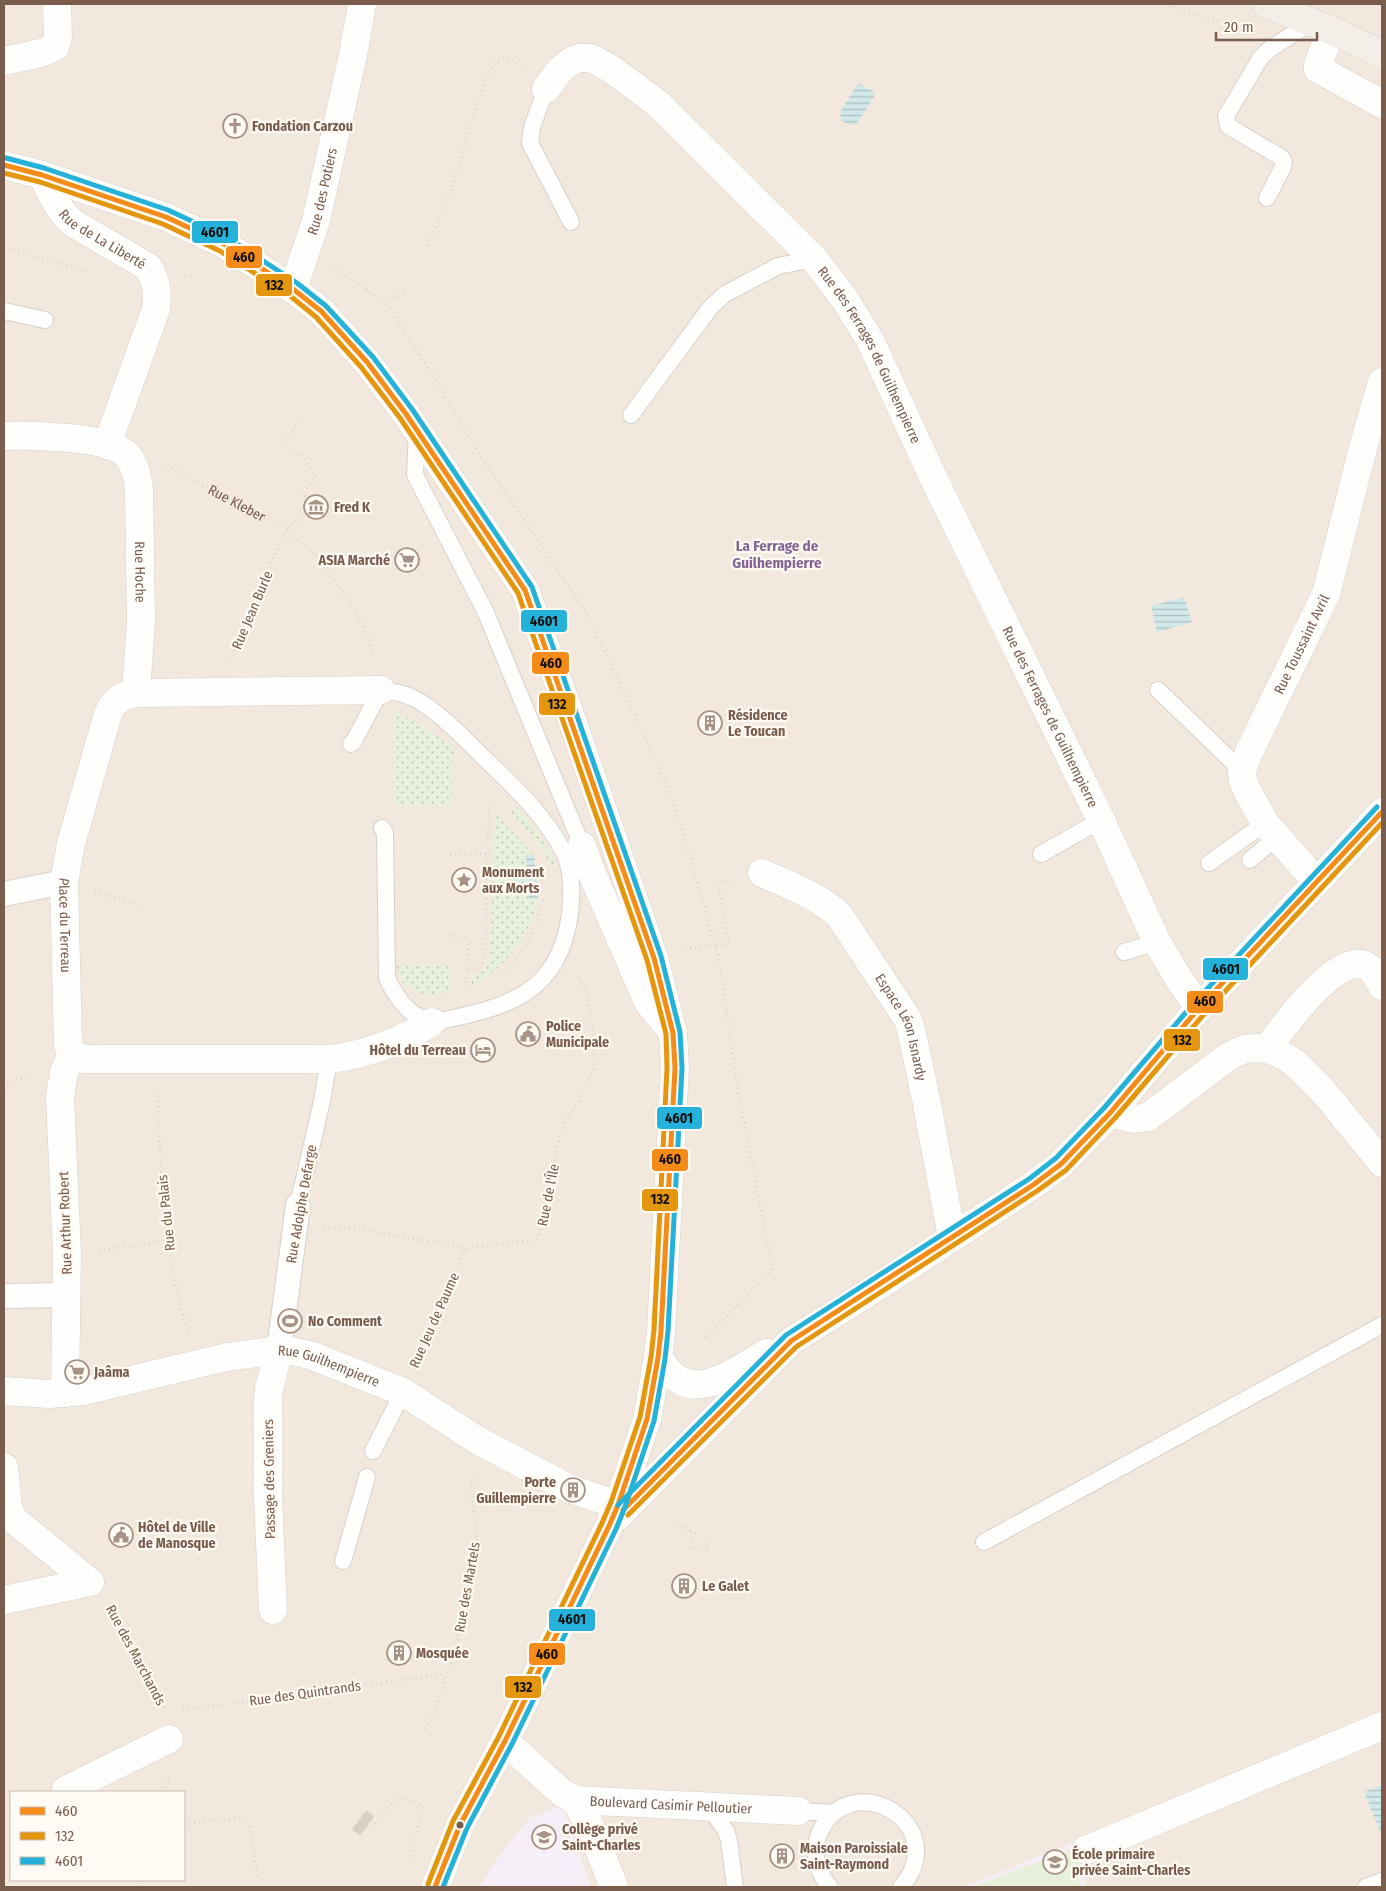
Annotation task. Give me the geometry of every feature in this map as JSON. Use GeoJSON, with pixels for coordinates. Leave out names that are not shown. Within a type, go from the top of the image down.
{"type":"FeatureCollection","features":[{"type":"Feature","properties":{"kind":"main road"},"geometry":{"type":"LineString","coordinates":[[1266,4],[1322,26],[1382,54]]}},
{"type":"Feature","properties":{"kind":"street"},"geometry":{"type":"LineString","coordinates":[[4,61],[42,53],[55,47],[58,36],[57,4]]}},
{"type":"Feature","properties":{"kind":"street","name":"Rue des Potiers"},"geometry":{"type":"LineString","coordinates":[[293,289],[316,221],[353,55],[362,4]]}},
{"type":"Feature","properties":{"kind":"street"},"geometry":{"type":"LineString","coordinates":[[1322,26],[1318,69],[1382,104]]}},
{"type":"Feature","properties":{"kind":"street","name":"Rue des Ferrages de Guilhempierre"},"geometry":{"type":"LineString","coordinates":[[546,89],[561,69],[579,58],[591,58],[611,68],[656,103],[814,260],[844,298],[870,340],[932,475],[1101,820],[1157,942],[1199,1008]]}},
{"type":"Feature","properties":{"kind":"street"},"geometry":{"type":"LineString","coordinates":[[4,165],[42,175],[166,216],[224,244],[293,289],[321,311],[367,362],[418,430],[525,590],[652,953],[673,1033],[676,1068],[658,1358],[647,1419],[614,1516],[505,1741],[460,1825],[435,1887]]}},
{"type":"Feature","properties":{"kind":"street","name":"Rue de La Liberté"},"geometry":{"type":"LineString","coordinates":[[42,175],[66,217],[148,267],[155,278],[158,293],[156,309],[117,450]]}},
{"type":"Feature","properties":{"kind":"street","name":"Rue Toussaint Avril"},"geometry":{"type":"LineString","coordinates":[[1242,770],[1326,594],[1364,444],[1382,382]]}},
{"type":"Feature","properties":{"kind":"street"},"geometry":{"type":"LineString","coordinates":[[4,436],[57,437],[117,450]]}},
{"type":"Feature","properties":{"kind":"street","name":"Rue Hoche"},"geometry":{"type":"LineString","coordinates":[[117,450],[136,472],[139,490],[142,621],[136,693]]}},
{"type":"Feature","properties":{"kind":"street","name":"Place du Terreau"},"geometry":{"type":"LineString","coordinates":[[72,1054],[68,1045],[64,882],[71,844],[109,711],[121,697],[136,693],[381,690]]}},
{"type":"Feature","properties":{"kind":"street"},"geometry":{"type":"LineString","coordinates":[[1242,770],[1243,781],[1271,831],[1316,881]]}},
{"type":"Feature","properties":{"kind":"street"},"geometry":{"type":"LineString","coordinates":[[658,1358],[677,1379],[688,1384],[711,1383],[791,1341],[863,1296],[1033,1185],[1061,1164],[1110,1113],[1199,1008],[1382,812]]}},
{"type":"Feature","properties":{"kind":"street"},"geometry":{"type":"LineString","coordinates":[[579,857],[648,1002],[673,1033]]}},
{"type":"Feature","properties":{"kind":"street","name":"Espace Léon Isnardy"},"geometry":{"type":"LineString","coordinates":[[762,873],[815,897],[839,915],[907,1018],[924,1090],[952,1237]]}},
{"type":"Feature","properties":{"kind":"street"},"geometry":{"type":"LineString","coordinates":[[4,894],[64,882]]}},
{"type":"Feature","properties":{"kind":"street"},"geometry":{"type":"LineString","coordinates":[[1267,1049],[1284,1025],[1334,973],[1342,968],[1358,964],[1364,965],[1379,975]]}},
{"type":"Feature","properties":{"kind":"street"},"geometry":{"type":"LineString","coordinates":[[72,1054],[84,1059],[329,1059],[351,1056],[400,1040],[432,1022]]}},
{"type":"Feature","properties":{"kind":"street"},"geometry":{"type":"LineString","coordinates":[[1110,1113],[1134,1118],[1148,1117],[1229,1056],[1252,1048],[1267,1049],[1295,1063],[1323,1091],[1382,1163]]}},
{"type":"Feature","properties":{"kind":"street","name":"Rue Arthur Robert"},"geometry":{"type":"LineString","coordinates":[[65,1393],[67,1254],[60,1097],[64,1072],[72,1054]]}},
{"type":"Feature","properties":{"kind":"street","name":"Rue Adolphe Defarge"},"geometry":{"type":"LineString","coordinates":[[279,1350],[298,1205]]}},
{"type":"Feature","properties":{"kind":"street"},"geometry":{"type":"LineString","coordinates":[[4,1296],[67,1294]]}},
{"type":"Feature","properties":{"kind":"street"},"geometry":{"type":"LineString","coordinates":[[614,1516],[791,1341]]}},
{"type":"Feature","properties":{"kind":"street","name":"Rue Guilhempierre"},"geometry":{"type":"LineString","coordinates":[[4,1391],[50,1394],[84,1391],[227,1357],[279,1350],[313,1356],[403,1392],[477,1440],[573,1490],[614,1516]]}},
{"type":"Feature","properties":{"kind":"street","name":"Passage des Greniers"},"geometry":{"type":"LineString","coordinates":[[273,1610],[268,1497],[268,1400],[279,1350]]}},
{"type":"Feature","properties":{"kind":"street"},"geometry":{"type":"LineString","coordinates":[[647,1419],[660,1472]]}},
{"type":"Feature","properties":{"kind":"street"},"geometry":{"type":"LineString","coordinates":[[4,1467],[8,1507],[14,1520],[90,1582]]}},
{"type":"Feature","properties":{"kind":"street"},"geometry":{"type":"LineString","coordinates":[[4,1600],[90,1582]]}},
{"type":"Feature","properties":{"kind":"street"},"geometry":{"type":"LineString","coordinates":[[1086,1850],[1382,1726]]}},
{"type":"Feature","properties":{"kind":"street"},"geometry":{"type":"LineString","coordinates":[[66,1790],[169,1739]]}},
{"type":"Feature","properties":{"kind":"street","name":"Boulevard Casimir Pelloutier"},"geometry":{"type":"LineString","coordinates":[[505,1741],[561,1792],[575,1800],[798,1811]]}},
{"type":"Feature","properties":{"kind":"street"},"geometry":{"type":"LineString","coordinates":[[575,1800],[589,1824],[614,1887]]}},
{"type":"Feature","properties":{"kind":"lane"},"geometry":{"type":"LineString","coordinates":[[1267,198],[1284,162],[1282,158],[1228,126],[1226,116],[1262,56],[1270,48],[1322,26]]}},
{"type":"Feature","properties":{"kind":"lane"},"geometry":{"type":"LineString","coordinates":[[546,89],[532,127],[530,143],[571,222]]}},
{"type":"Feature","properties":{"kind":"lane"},"geometry":{"type":"LineString","coordinates":[[631,415],[710,308],[718,300],[778,266],[814,260]]}},
{"type":"Feature","properties":{"kind":"lane"},"geometry":{"type":"LineString","coordinates":[[4,311],[46,320]]}},
{"type":"Feature","properties":{"kind":"lane"},"geometry":{"type":"LineString","coordinates":[[382,828],[385,833],[387,978],[394,994],[404,1007],[432,1022],[501,1006],[517,999],[541,981],[560,952],[568,930],[571,887],[579,857],[486,613],[415,475],[418,430]]}},
{"type":"Feature","properties":{"kind":"lane"},"geometry":{"type":"LineString","coordinates":[[351,744],[381,690],[401,693],[419,701],[460,734],[518,789],[555,838],[579,857]]}},
{"type":"Feature","properties":{"kind":"lane"},"geometry":{"type":"LineString","coordinates":[[1158,690],[1242,770]]}},
{"type":"Feature","properties":{"kind":"lane"},"geometry":{"type":"LineString","coordinates":[[1041,854],[1101,820]]}},
{"type":"Feature","properties":{"kind":"lane"},"geometry":{"type":"LineString","coordinates":[[1250,860],[1271,831]]}},
{"type":"Feature","properties":{"kind":"lane"},"geometry":{"type":"LineString","coordinates":[[1209,863],[1271,831]]}},
{"type":"Feature","properties":{"kind":"lane"},"geometry":{"type":"LineString","coordinates":[[1124,952],[1157,942]]}},
{"type":"Feature","properties":{"kind":"lane","name":"Rue Adolphe Defarge"},"geometry":{"type":"LineString","coordinates":[[298,1205],[322,1101],[329,1059]]}},
{"type":"Feature","properties":{"kind":"lane"},"geometry":{"type":"LineString","coordinates":[[984,1542],[1382,1325]]}},
{"type":"Feature","properties":{"kind":"lane"},"geometry":{"type":"LineString","coordinates":[[373,1451],[403,1392]]}},
{"type":"Feature","properties":{"kind":"lane"},"geometry":{"type":"LineString","coordinates":[[343,1561],[367,1477]]}},
{"type":"Feature","properties":{"kind":"lane"},"geometry":{"type":"LineString","coordinates":[[830,1887],[820,1873],[816,1857],[816,1841],[823,1825],[834,1813],[848,1805],[865,1802],[881,1804],[896,1812],[908,1824],[914,1840],[916,1856],[912,1873],[901,1887]]}},
{"type":"Feature","properties":{"kind":"lane"},"geometry":{"type":"LineString","coordinates":[[709,1807],[726,1831],[729,1840],[735,1887]]}},
{"type":"Feature","properties":{"kind":"lane"},"geometry":{"type":"LineString","coordinates":[[798,1811],[834,1813]]}},
{"type":"Feature","properties":{"kind":"lane"},"geometry":{"type":"LineString","coordinates":[[1366,1887],[1382,1881]]}},
{"type":"Feature","properties":{"kind":"path"},"geometry":{"type":"LineString","coordinates":[[427,246],[446,205],[488,74],[497,61],[505,56],[515,61],[546,89]]}},
{"type":"Feature","properties":{"kind":"path"},"geometry":{"type":"LineString","coordinates":[[4,248],[95,273]]}},
{"type":"Feature","properties":{"kind":"path"},"geometry":{"type":"LineString","coordinates":[[385,302],[404,293]]}},
{"type":"Feature","properties":{"kind":"path"},"geometry":{"type":"LineString","coordinates":[[302,415],[286,441],[290,455],[302,455]]}},
{"type":"Feature","properties":{"kind":"path","name":"Rue Kleber"},"geometry":{"type":"LineString","coordinates":[[117,450],[156,460],[286,529],[316,556],[349,599],[370,641],[381,690]]}},
{"type":"Feature","properties":{"kind":"path"},"geometry":{"type":"LineString","coordinates":[[286,529],[313,507],[303,492],[316,478],[298,450]]}},
{"type":"Feature","properties":{"kind":"path","name":"Rue Jean Burle"},"geometry":{"type":"LineString","coordinates":[[220,692],[232,657],[286,529]]}},
{"type":"Feature","properties":{"kind":"path"},"geometry":{"type":"LineString","coordinates":[[467,972],[481,967],[485,956],[489,798],[493,802]]}},
{"type":"Feature","properties":{"kind":"path"},"geometry":{"type":"LineString","coordinates":[[450,854],[487,854]]}},
{"type":"Feature","properties":{"kind":"path"},"geometry":{"type":"LineString","coordinates":[[64,882],[143,906]]}},
{"type":"Feature","properties":{"kind":"path"},"geometry":{"type":"LineString","coordinates":[[652,953],[729,944],[718,883]]}},
{"type":"Feature","properties":{"kind":"path"},"geometry":{"type":"LineString","coordinates":[[497,978],[514,962],[527,945],[539,918],[544,896]]}},
{"type":"Feature","properties":{"kind":"path"},"geometry":{"type":"LineString","coordinates":[[449,935],[468,938],[466,993]]}},
{"type":"Feature","properties":{"kind":"path","name":"Rue de l'Île"},"geometry":{"type":"LineString","coordinates":[[294,1228],[359,1229],[466,1248],[537,1239],[540,1233],[561,1130],[592,1073],[594,1064],[594,1037],[588,997],[572,966],[560,952]]}},
{"type":"Feature","properties":{"kind":"path","name":"Rue du Palais"},"geometry":{"type":"LineString","coordinates":[[155,1058],[163,1198],[168,1241],[174,1278],[196,1364]]}},
{"type":"Feature","properties":{"kind":"path"},"geometry":{"type":"LineString","coordinates":[[67,1254],[168,1241]]}},
{"type":"Feature","properties":{"kind":"path","name":"Rue Jeu de Paume"},"geometry":{"type":"LineString","coordinates":[[403,1392],[466,1248]]}},
{"type":"Feature","properties":{"kind":"path","name":"Rue des Martels"},"geometry":{"type":"LineString","coordinates":[[425,1729],[433,1714],[445,1674],[458,1641],[476,1534],[471,1488],[477,1440]]}},
{"type":"Feature","properties":{"kind":"path"},"geometry":{"type":"LineString","coordinates":[[676,1524],[695,1533],[688,1549],[706,1550],[712,1535]]}},
{"type":"Feature","properties":{"kind":"path","name":"Rue des Marchands"},"geometry":{"type":"LineString","coordinates":[[90,1582],[114,1610],[166,1712],[173,1766],[164,1791]]}},
{"type":"Feature","properties":{"kind":"path","name":"Rue des Quintrands"},"geometry":{"type":"LineString","coordinates":[[166,1712],[445,1674]]}},
{"type":"Feature","properties":{"kind":"path"},"geometry":{"type":"LineString","coordinates":[[367,1826],[370,1828],[399,1795],[423,1806],[407,1867]]}},
{"type":"Feature","properties":{"kind":"path"},"geometry":{"type":"LineString","coordinates":[[185,1824],[240,1818],[246,1820],[250,1825],[258,1880]]}},
{"type":"Feature","properties":{"kind":"shaded area"},"geometry":{"type":"Polygon","coordinates":[[[4,4],[1382,4],[1382,1887],[4,1887],[4,4]]]}},
{"type":"Feature","properties":{"kind":"shaded area","name":"Collège privé Saint-Charles"},"geometry":{"type":"Polygon","coordinates":[[[563,1806],[591,1887],[479,1887],[499,1856],[530,1817],[563,1806]]]}},
{"type":"Feature","properties":{"kind":"shaded area","name":"École primaire privée Saint-Charles"},"geometry":{"type":"Polygon","coordinates":[[[1084,1838],[1086,1887],[966,1887],[966,1886],[1084,1838]]]}},
{"type":"Feature","properties":{"kind":"green space"},"geometry":{"type":"Polygon","coordinates":[[[395,711],[422,725],[455,749],[452,762],[452,807],[394,805],[393,746],[395,711]]]}},
{"type":"Feature","properties":{"kind":"green space"},"geometry":{"type":"Polygon","coordinates":[[[516,806],[536,830],[556,863],[551,865],[533,836],[511,812],[516,806]]]}},
{"type":"Feature","properties":{"kind":"green space"},"geometry":{"type":"Polygon","coordinates":[[[495,813],[534,855],[526,855],[527,870],[513,881],[528,881],[529,899],[538,898],[529,926],[515,950],[496,970],[472,987],[472,977],[485,970],[490,956],[495,813]]]}},
{"type":"Feature","properties":{"kind":"green space"},"geometry":{"type":"Polygon","coordinates":[[[396,966],[448,966],[452,990],[430,996],[404,985],[396,966]]]}},
{"type":"Feature","properties":{"kind":"green space","name":"École primaire privée Saint-Charles"},"geometry":{"type":"Polygon","coordinates":[[[1078,1847],[1079,1887],[971,1887],[1078,1847]]]}},
{"type":"Feature","properties":{"kind":"water"},"geometry":{"type":"Polygon","coordinates":[[[860,84],[874,92],[874,97],[857,123],[850,125],[841,120],[840,112],[857,85],[860,84]]]}},
{"type":"Feature","properties":{"kind":"water"},"geometry":{"type":"Polygon","coordinates":[[[1184,597],[1192,622],[1157,632],[1151,606],[1184,597]]]}},
{"type":"Feature","properties":{"kind":"water"},"geometry":{"type":"Polygon","coordinates":[[[526,855],[534,855],[538,898],[529,899],[528,881],[513,881],[513,870],[527,869],[526,855]]]}},
{"type":"Feature","properties":{"kind":"water"},"geometry":{"type":"Polygon","coordinates":[[[1382,1785],[1382,1836],[1364,1792],[1382,1785]]]}},
{"type":"Feature","properties":{"kind":"tunnel"},"geometry":{"type":"LineString","coordinates":[[359,1820],[367,1826]]}},
{"type":"Feature","properties":{"kind":"transit line","name":"4601"},"geometry":{"type":"LineString","coordinates":[[6,158],[44,168],[168,210],[228,238],[297,283],[326,306],[373,357],[412,409],[532,587],[661,956],[680,1032],[682,1068],[668,1331],[654,1421],[616,1529],[512,1744],[467,1828],[443,1887]]}},
{"type":"Feature","properties":{"kind":"transit line","name":"460"},"geometry":{"type":"LineString","coordinates":[[4,165],[42,175],[166,217],[224,244],[293,289],[321,311],[367,362],[406,414],[525,590],[654,958],[673,1033],[675,1068],[661,1331],[647,1419],[609,1526],[505,1741],[460,1825],[435,1887]]}},
{"type":"Feature","properties":{"kind":"transit line","name":"132"},"geometry":{"type":"LineString","coordinates":[[4,173],[40,182],[163,224],[220,251],[289,295],[316,317],[361,367],[400,418],[518,593],[647,960],[666,1034],[667,1068],[654,1330],[640,1417],[602,1523],[498,1738],[453,1821],[428,1884]]}},
{"type":"Feature","properties":{"kind":"transit line","name":"4601"},"geometry":{"type":"LineString","coordinates":[[618,1505],[786,1335],[1029,1179],[1056,1158],[1104,1108],[1194,1003],[1377,807]]}},
{"type":"Feature","properties":{"kind":"transit line","name":"460"},"geometry":{"type":"LineString","coordinates":[[623,1510],[791,1341],[1033,1185],[1061,1164],[1110,1113],[1199,1008],[1382,812]]}},
{"type":"Feature","properties":{"kind":"transit line","name":"132"},"geometry":{"type":"LineString","coordinates":[[628,1515],[796,1347],[1037,1191],[1066,1170],[1115,1118],[1205,1013],[1382,823]]}},
{"type":"Feature","properties":{"kind":"place","name":"Fondation Carzou"},"geometry":{"type":"Point","coordinates":[235,126]}},
{"type":"Feature","properties":{"kind":"place","name":"Fred K"},"geometry":{"type":"Point","coordinates":[316,507]}},
{"type":"Feature","properties":{"kind":"place","name":"ASIA Marché"},"geometry":{"type":"Point","coordinates":[407,560]}},
{"type":"Feature","properties":{"kind":"place","name":"Résidence Le Toucan"},"geometry":{"type":"Point","coordinates":[710,723]}},
{"type":"Feature","properties":{"kind":"place","name":"Monument aux Morts"},"geometry":{"type":"Point","coordinates":[464,880]}},
{"type":"Feature","properties":{"kind":"place","name":"Police Municipale"},"geometry":{"type":"Point","coordinates":[528,1034]}},
{"type":"Feature","properties":{"kind":"place","name":"Hôtel du Terreau"},"geometry":{"type":"Point","coordinates":[483,1050]}},
{"type":"Feature","properties":{"kind":"place","name":"No Comment"},"geometry":{"type":"Point","coordinates":[290,1321]}},
{"type":"Feature","properties":{"kind":"place","name":"Jaâma"},"geometry":{"type":"Point","coordinates":[77,1372]}},
{"type":"Feature","properties":{"kind":"place","name":"Porte Guillempierre"},"geometry":{"type":"Point","coordinates":[573,1490]}},
{"type":"Feature","properties":{"kind":"place","name":"Hôtel de Ville de Manosque"},"geometry":{"type":"Point","coordinates":[121,1535]}},
{"type":"Feature","properties":{"kind":"place","name":"Le Galet"},"geometry":{"type":"Point","coordinates":[684,1586]}},
{"type":"Feature","properties":{"kind":"place","name":"Mosquée"},"geometry":{"type":"Point","coordinates":[399,1653]}},
{"type":"Feature","properties":{"kind":"place","name":"Collège privé Saint-Charles"},"geometry":{"type":"Point","coordinates":[544,1837]}},
{"type":"Feature","properties":{"kind":"place","name":"Maison Paroissiale Saint-Raymond"},"geometry":{"type":"Point","coordinates":[782,1856]}},
{"type":"Feature","properties":{"kind":"place","name":"École primaire privée Saint-Charles"},"geometry":{"type":"Point","coordinates":[1055,1862]}},
{"type":"Feature","properties":{"kind":"district","name":"La Ferrage de Guilhempierre"},"geometry":{"type":"Point","coordinates":[777,554]}}]}
